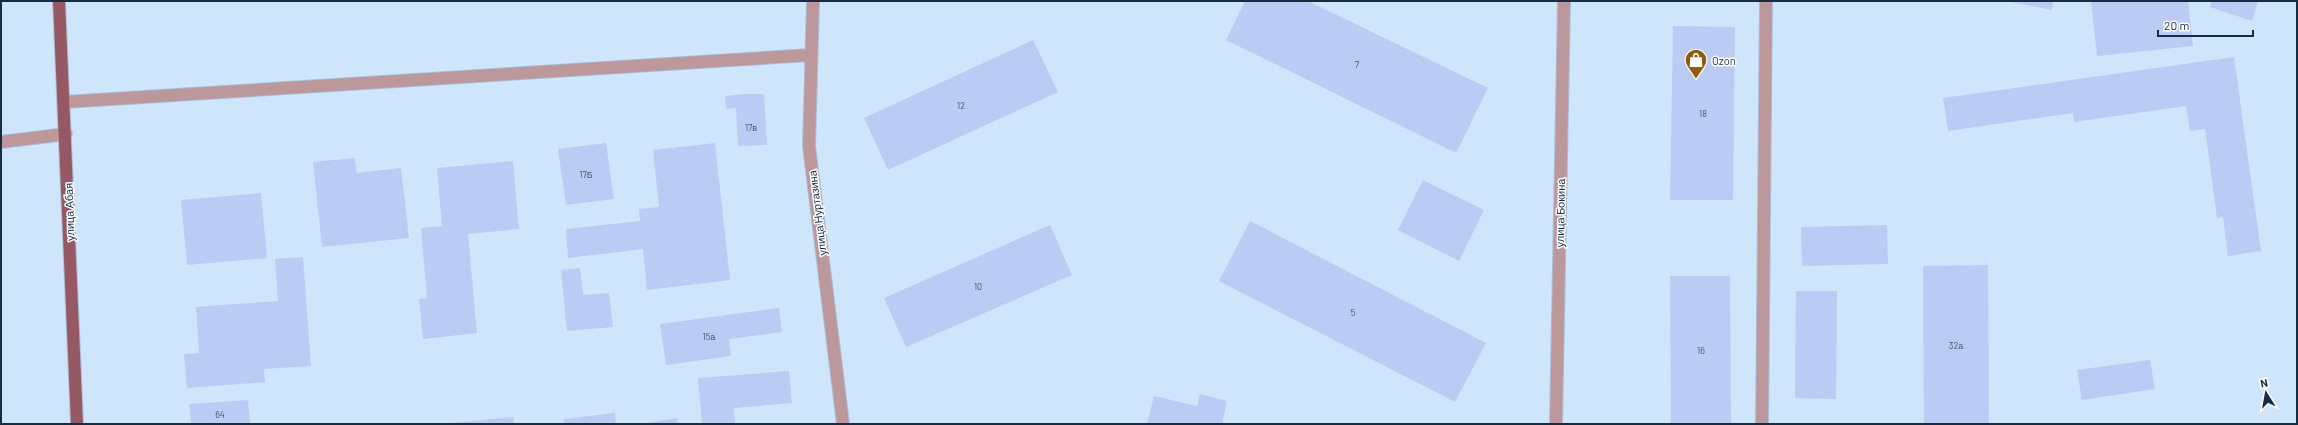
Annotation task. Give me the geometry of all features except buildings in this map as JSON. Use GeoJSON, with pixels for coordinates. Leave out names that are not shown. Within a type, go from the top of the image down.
{"type":"FeatureCollection","features":[{"type":"Feature","properties":{"kind":"main road","name":"улица Абая"},"geometry":{"type":"LineString","coordinates":[[59,1],[66,134],[77,424]]}},
{"type":"Feature","properties":{"kind":"street","name":"улица Нуртазина"},"geometry":{"type":"LineString","coordinates":[[813,1],[810,55],[809,146],[843,424]]}},
{"type":"Feature","properties":{"kind":"street","name":"улица Бокина"},"geometry":{"type":"LineString","coordinates":[[1556,424],[1564,1]]}},
{"type":"Feature","properties":{"kind":"street"},"geometry":{"type":"LineString","coordinates":[[1762,424],[1766,1]]}},
{"type":"Feature","properties":{"kind":"street"},"geometry":{"type":"LineString","coordinates":[[64,102],[810,55]]}},
{"type":"Feature","properties":{"kind":"street"},"geometry":{"type":"LineString","coordinates":[[1,142],[66,134]]}},
{"type":"Feature","properties":{"kind":"place","name":"Ozon"},"geometry":{"type":"Point","coordinates":[1696,80]}}]}
